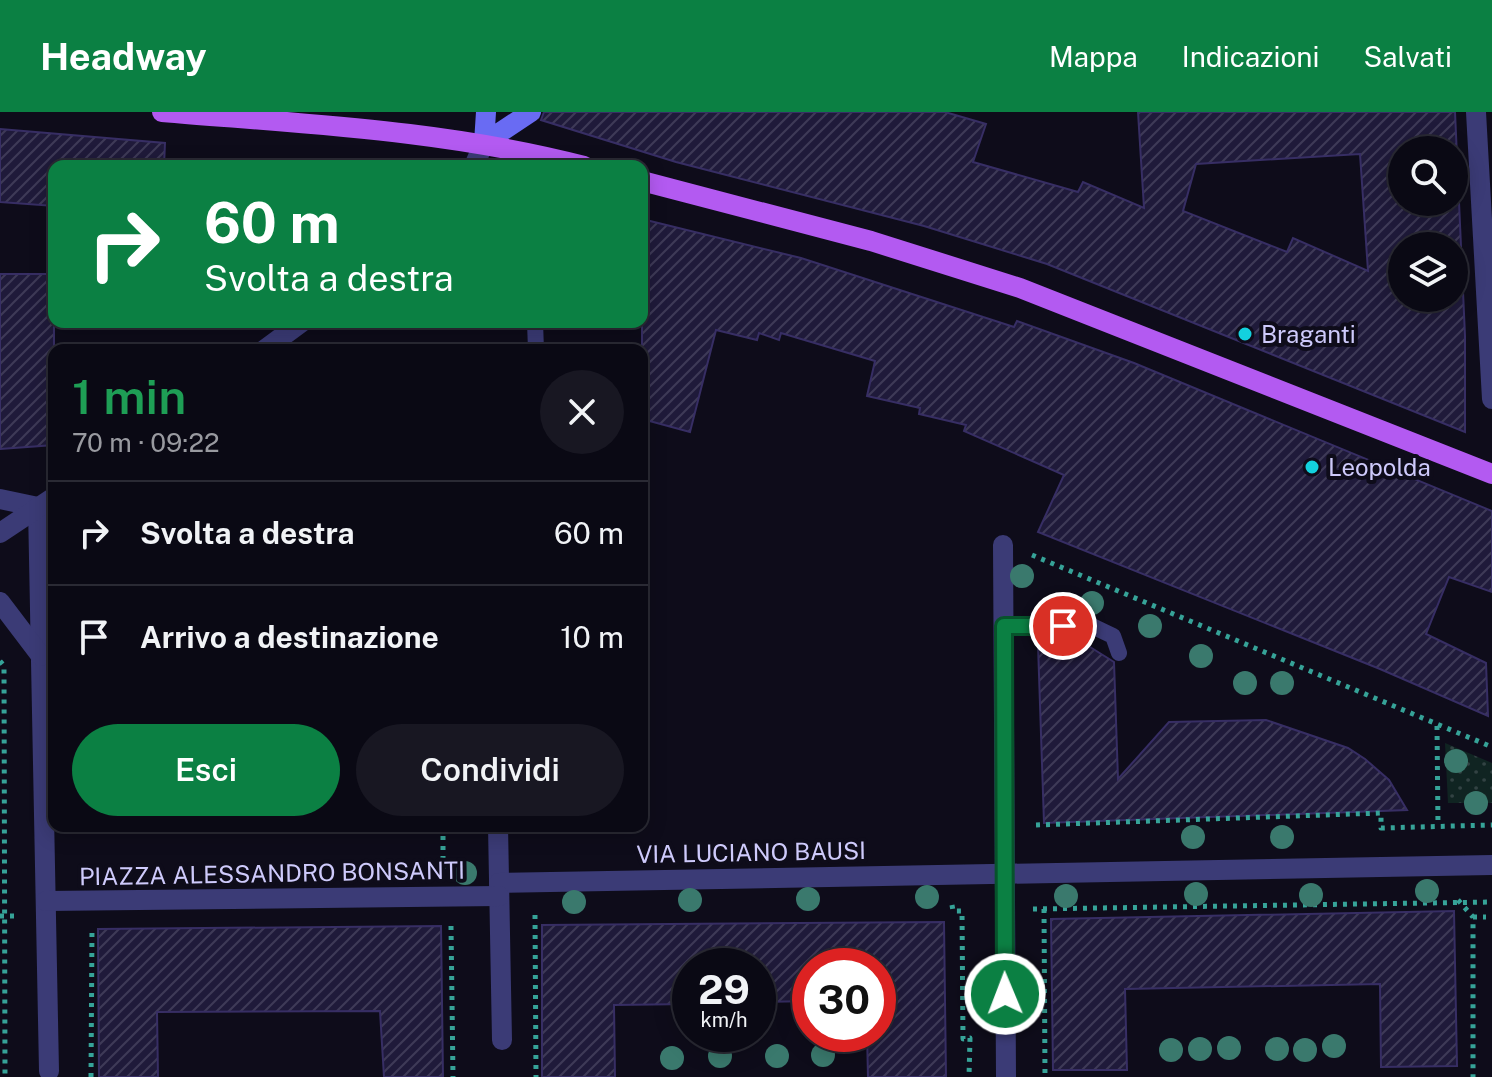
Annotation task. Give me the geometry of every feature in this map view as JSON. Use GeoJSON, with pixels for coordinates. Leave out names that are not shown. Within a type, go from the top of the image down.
{"type":"FeatureCollection","features":[{"type":"Feature","properties":{"kind":"main road"},"geometry":{"type":"LineString","coordinates":[[162,112],[432,134],[558,160]]}},
{"type":"Feature","properties":{"kind":"main road"},"geometry":{"type":"LineString","coordinates":[[648,183],[871,241],[1020,288],[1111,321],[1492,474]]}},
{"type":"Feature","properties":{"kind":"street"},"geometry":{"type":"LineString","coordinates":[[477,160],[484,143],[486,112]]}},
{"type":"Feature","properties":{"kind":"street"},"geometry":{"type":"LineString","coordinates":[[484,143],[531,112]]}},
{"type":"Feature","properties":{"kind":"street"},"geometry":{"type":"LineString","coordinates":[[1476,112],[1492,399]]}},
{"type":"Feature","properties":{"kind":"street"},"geometry":{"type":"LineString","coordinates":[[272,344],[294,328]]}},
{"type":"Feature","properties":{"kind":"street"},"geometry":{"type":"LineString","coordinates":[[0,499],[46,502]]}},
{"type":"Feature","properties":{"kind":"street"},"geometry":{"type":"LineString","coordinates":[[0,533],[46,502]]}},
{"type":"Feature","properties":{"kind":"street"},"geometry":{"type":"LineString","coordinates":[[46,502],[41,656],[48,742],[46,910],[49,1071]]}},
{"type":"Feature","properties":{"kind":"street"},"geometry":{"type":"LineString","coordinates":[[1003,545],[1006,1077]]}},
{"type":"Feature","properties":{"kind":"street"},"geometry":{"type":"LineString","coordinates":[[0,602],[41,656]]}},
{"type":"Feature","properties":{"kind":"street"},"geometry":{"type":"LineString","coordinates":[[498,832],[502,1040]]}},
{"type":"Feature","properties":{"kind":"street","name":"VIA LUCIANO BAUSI"},"geometry":{"type":"LineString","coordinates":[[499,898],[1005,873],[1492,865]]}},
{"type":"Feature","properties":{"kind":"street","name":"PIAZZA ALESSANDRO BONSANTI"},"geometry":{"type":"LineString","coordinates":[[46,910],[499,898]]}},
{"type":"Feature","properties":{"kind":"lane"},"geometry":{"type":"LineString","coordinates":[[1004,626],[1099,627],[1113,636],[1119,653]]}},
{"type":"Feature","properties":{"kind":"path"},"geometry":{"type":"LineString","coordinates":[[1003,545],[1492,747]]}},
{"type":"Feature","properties":{"kind":"path"},"geometry":{"type":"LineString","coordinates":[[1033,556],[1033,570]]}},
{"type":"Feature","properties":{"kind":"path"},"geometry":{"type":"LineString","coordinates":[[0,661],[4,666],[2,916],[5,1077]]}},
{"type":"Feature","properties":{"kind":"path"},"geometry":{"type":"LineString","coordinates":[[1437,726],[1438,826]]}},
{"type":"Feature","properties":{"kind":"path"},"geometry":{"type":"LineString","coordinates":[[1036,811],[1036,827],[1381,813],[1381,828],[1492,825]]}},
{"type":"Feature","properties":{"kind":"path"},"geometry":{"type":"LineString","coordinates":[[443,832],[443,876]]}},
{"type":"Feature","properties":{"kind":"path"},"geometry":{"type":"LineString","coordinates":[[499,898],[535,915],[550,915]]}},
{"type":"Feature","properties":{"kind":"path"},"geometry":{"type":"LineString","coordinates":[[938,905],[1003,910],[1458,900],[1492,902]]}},
{"type":"Feature","properties":{"kind":"path"},"geometry":{"type":"LineString","coordinates":[[1458,900],[1473,917],[1473,1077]]}},
{"type":"Feature","properties":{"kind":"path"},"geometry":{"type":"LineString","coordinates":[[954,905],[953,911],[962,911],[963,1039],[970,1038],[969,1077]]}},
{"type":"Feature","properties":{"kind":"path"},"geometry":{"type":"LineString","coordinates":[[1044,909],[1045,1077]]}},
{"type":"Feature","properties":{"kind":"path"},"geometry":{"type":"LineString","coordinates":[[2,916],[46,910],[92,919],[91,1077]]}},
{"type":"Feature","properties":{"kind":"path"},"geometry":{"type":"LineString","coordinates":[[535,915],[536,1077]]}},
{"type":"Feature","properties":{"kind":"path"},"geometry":{"type":"LineString","coordinates":[[1473,917],[1486,917]]}},
{"type":"Feature","properties":{"kind":"path"},"geometry":{"type":"LineString","coordinates":[[443,919],[451,919],[453,1077]]}},
{"type":"Feature","properties":{"kind":"green space"},"geometry":{"type":"Polygon","coordinates":[[[1445,743],[1492,763],[1492,803],[1448,803],[1445,743]]]}},
{"type":"Feature","properties":{"kind":"building"},"geometry":{"type":"Polygon","coordinates":[[[544,112],[945,112],[986,124],[973,162],[1078,192],[1083,182],[1144,208],[1138,112],[1455,112],[1456,136],[1388,136],[1388,216],[1460,216],[1460,232],[1388,232],[1388,312],[1464,312],[1465,432],[1047,264],[924,226],[676,162],[541,120],[544,112]],[[1360,154],[1196,164],[1183,211],[1287,252],[1293,238],[1368,271],[1360,154]]]}},
{"type":"Feature","properties":{"kind":"building"},"geometry":{"type":"Polygon","coordinates":[[[0,129],[165,143],[164,160],[48,160],[48,206],[0,202],[0,129]]]}},
{"type":"Feature","properties":{"kind":"building"},"geometry":{"type":"Polygon","coordinates":[[[648,220],[801,258],[1014,327],[1017,321],[1134,363],[1492,511],[1492,592],[1449,577],[1426,634],[1486,663],[1488,716],[1380,669],[1038,532],[1064,475],[964,431],[966,425],[919,414],[920,408],[867,396],[875,361],[781,333],[779,340],[759,333],[757,340],[716,330],[690,432],[648,421],[648,344],[642,344],[642,328],[648,328],[648,220]]]}},
{"type":"Feature","properties":{"kind":"building"},"geometry":{"type":"Polygon","coordinates":[[[0,274],[48,274],[48,328],[54,328],[54,344],[48,344],[48,445],[0,449],[0,274]]]}},
{"type":"Feature","properties":{"kind":"building"},"geometry":{"type":"Polygon","coordinates":[[[1082,642],[1114,662],[1118,779],[1169,722],[1266,720],[1348,748],[1389,780],[1407,810],[1044,823],[1038,645],[1082,642]]]}},
{"type":"Feature","properties":{"kind":"building"},"geometry":{"type":"Polygon","coordinates":[[[1454,911],[1457,1066],[1381,1067],[1380,984],[1125,989],[1127,1070],[1053,1070],[1051,919],[1454,911]]]}},
{"type":"Feature","properties":{"kind":"building"},"geometry":{"type":"Polygon","coordinates":[[[944,922],[946,1077],[868,1077],[867,1052],[896,1052],[896,948],[792,948],[792,1001],[776,1002],[776,948],[672,948],[672,1004],[614,1005],[615,1077],[542,1077],[542,925],[944,922]]]}},
{"type":"Feature","properties":{"kind":"building"},"geometry":{"type":"Polygon","coordinates":[[[441,926],[443,1077],[384,1077],[380,1011],[157,1012],[158,1077],[99,1077],[98,929],[441,926]]]}},
{"type":"Feature","properties":{"kind":"place","name":"Braganti"},"geometry":{"type":"Point","coordinates":[1245,334]}},
{"type":"Feature","properties":{"kind":"place","name":"Leopolda"},"geometry":{"type":"Point","coordinates":[1312,467]}},
{"type":"Feature","properties":{"kind":"route"},"geometry":{"type":"LineString","coordinates":[[1005,994],[1004,626],[1063,626]]}}]}
